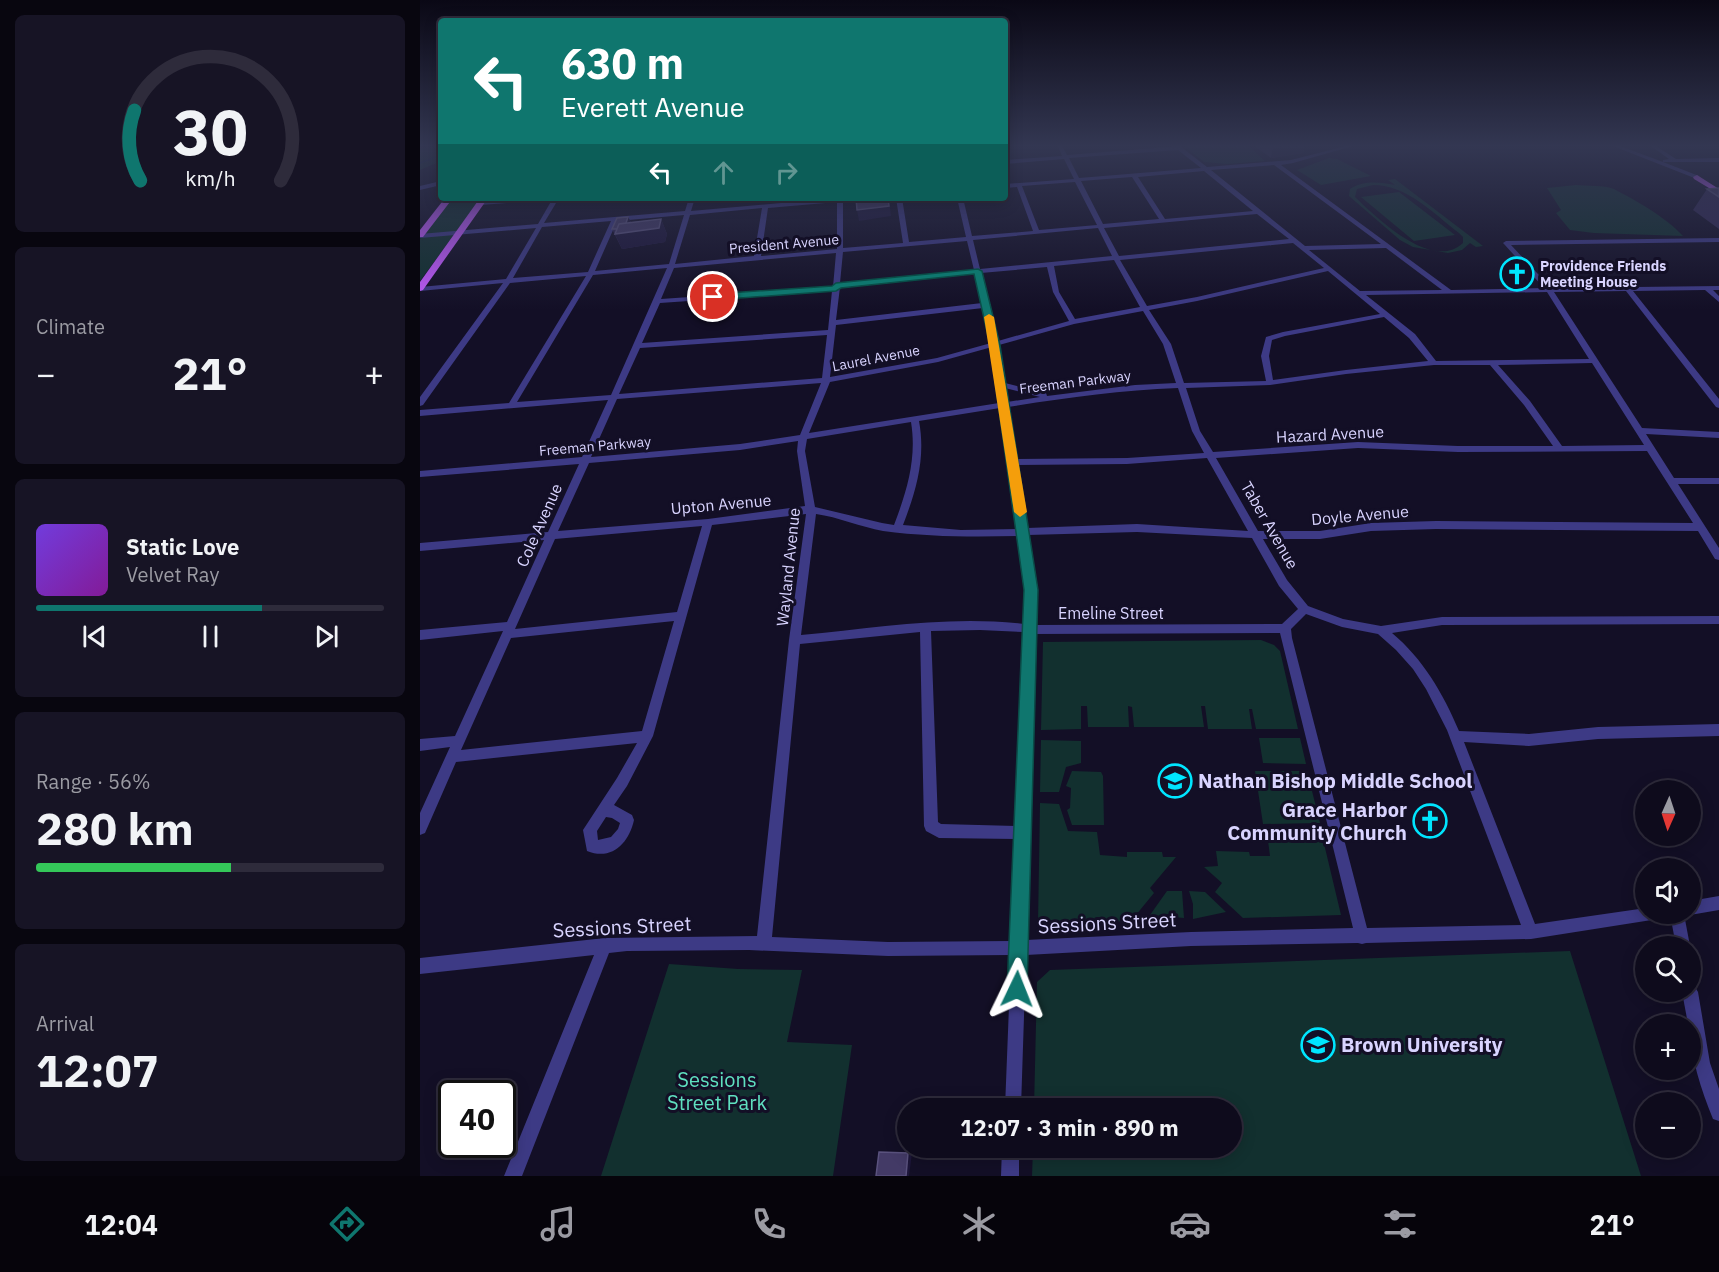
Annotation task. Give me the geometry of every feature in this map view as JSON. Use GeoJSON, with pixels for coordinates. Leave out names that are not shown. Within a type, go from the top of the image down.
{"type":"FeatureCollection","features":[{"type":"Feature","properties":{"kind":"main road"},"geometry":{"type":"LineString","coordinates":[[420,236],[447,201]]}},
{"type":"Feature","properties":{"kind":"main road"},"geometry":{"type":"LineString","coordinates":[[420,289],[482,201]]}},
{"type":"Feature","properties":{"kind":"street"},"geometry":{"type":"LineString","coordinates":[[420,403],[508,281],[554,201]]}},
{"type":"Feature","properties":{"kind":"street","name":"Cole Avenue"},"geometry":{"type":"LineString","coordinates":[[420,828],[657,301],[672,266],[691,201]]}},
{"type":"Feature","properties":{"kind":"street"},"geometry":{"type":"LineString","coordinates":[[420,236],[819,201]]}},
{"type":"Feature","properties":{"kind":"street","name":"Wayland Avenue"},"geometry":{"type":"LineString","coordinates":[[764,944],[795,640],[811,509],[801,451],[803,437],[826,381],[840,250],[840,201]]}},
{"type":"Feature","properties":{"kind":"street"},"geometry":{"type":"LineString","coordinates":[[899,201],[906,244]]}},
{"type":"Feature","properties":{"kind":"street"},"geometry":{"type":"LineString","coordinates":[[961,201],[995,345],[1031,590],[1013,1098]]}},
{"type":"Feature","properties":{"kind":"street"},"geometry":{"type":"LineString","coordinates":[[1024,201],[1037,232]]}},
{"type":"Feature","properties":{"kind":"street","name":"Taber Avenue"},"geometry":{"type":"LineString","coordinates":[[1088,201],[1116,257],[1167,344],[1196,431],[1283,583],[1304,609]]}},
{"type":"Feature","properties":{"kind":"street"},"geometry":{"type":"LineString","coordinates":[[1151,201],[1163,220]]}},
{"type":"Feature","properties":{"kind":"street"},"geometry":{"type":"LineString","coordinates":[[1244,201],[1420,343],[1434,363]]}},
{"type":"Feature","properties":{"kind":"street"},"geometry":{"type":"LineString","coordinates":[[1326,201],[1448,291]]}},
{"type":"Feature","properties":{"kind":"street"},"geometry":{"type":"LineString","coordinates":[[757,258],[765,206]]}},
{"type":"Feature","properties":{"kind":"street","name":"President Avenue"},"geometry":{"type":"LineString","coordinates":[[420,289],[1257,212]]}},
{"type":"Feature","properties":{"kind":"street"},"geometry":{"type":"LineString","coordinates":[[512,406],[590,274],[615,219]]}},
{"type":"Feature","properties":{"kind":"street"},"geometry":{"type":"LineString","coordinates":[[1719,240],[1506,243],[1549,290],[1719,556]]}},
{"type":"Feature","properties":{"kind":"street"},"geometry":{"type":"LineString","coordinates":[[657,301],[836,287],[1292,241]]}},
{"type":"Feature","properties":{"kind":"street"},"geometry":{"type":"LineString","coordinates":[[1302,248],[1386,246]]}},
{"type":"Feature","properties":{"kind":"street"},"geometry":{"type":"LineString","coordinates":[[1050,264],[1056,292],[1073,322]]}},
{"type":"Feature","properties":{"kind":"street","name":"Laurel Avenue"},"geometry":{"type":"LineString","coordinates":[[420,413],[826,381],[908,366],[995,345],[1073,322],[1145,309],[1328,269]]}},
{"type":"Feature","properties":{"kind":"street"},"geometry":{"type":"LineString","coordinates":[[1628,288],[1719,405]]}},
{"type":"Feature","properties":{"kind":"street"},"geometry":{"type":"LineString","coordinates":[[1707,288],[1719,300]]}},
{"type":"Feature","properties":{"kind":"street"},"geometry":{"type":"LineString","coordinates":[[1357,293],[1719,288]]}},
{"type":"Feature","properties":{"kind":"street"},"geometry":{"type":"LineString","coordinates":[[636,346],[831,327],[987,305]]}},
{"type":"Feature","properties":{"kind":"street"},"geometry":{"type":"LineString","coordinates":[[1270,383],[1265,356],[1269,339],[1276,335],[1384,315]]}},
{"type":"Feature","properties":{"kind":"street","name":"Freeman Parkway"},"geometry":{"type":"LineString","coordinates":[[420,474],[730,448],[914,418],[1135,387],[1270,383],[1434,363],[1593,361]]}},
{"type":"Feature","properties":{"kind":"street"},"geometry":{"type":"LineString","coordinates":[[1493,363],[1522,397],[1559,448]]}},
{"type":"Feature","properties":{"kind":"street"},"geometry":{"type":"LineString","coordinates":[[1001,385],[1052,398]]}},
{"type":"Feature","properties":{"kind":"street"},"geometry":{"type":"LineString","coordinates":[[897,529],[917,469],[917,436],[914,418]]}},
{"type":"Feature","properties":{"kind":"street"},"geometry":{"type":"LineString","coordinates":[[1638,431],[1719,435]]}},
{"type":"Feature","properties":{"kind":"street","name":"Hazard Avenue"},"geometry":{"type":"LineString","coordinates":[[1013,462],[1126,461],[1358,445],[1458,449],[1648,448]]}},
{"type":"Feature","properties":{"kind":"street"},"geometry":{"type":"LineString","coordinates":[[1670,481],[1719,481]]}},
{"type":"Feature","properties":{"kind":"street","name":"Upton Avenue"},"geometry":{"type":"LineString","coordinates":[[420,547],[708,522],[811,509],[845,520],[897,529],[961,534],[1023,533]]}},
{"type":"Feature","properties":{"kind":"street"},"geometry":{"type":"LineString","coordinates":[[604,810],[647,736],[708,522]]}},
{"type":"Feature","properties":{"kind":"street","name":"Doyle Avenue"},"geometry":{"type":"LineString","coordinates":[[1023,533],[1137,528],[1257,535],[1320,535],[1371,527],[1425,525],[1703,531],[1719,536]]}},
{"type":"Feature","properties":{"kind":"street"},"geometry":{"type":"LineString","coordinates":[[1362,937],[1285,628],[1304,609],[1342,623],[1382,630],[1442,621],[1719,620]]}},
{"type":"Feature","properties":{"kind":"street"},"geometry":{"type":"LineString","coordinates":[[420,635],[681,616]]}},
{"type":"Feature","properties":{"kind":"street","name":"Emeline Street"},"geometry":{"type":"LineString","coordinates":[[795,640],[925,627],[1015,625],[1029,627],[1285,628]]}},
{"type":"Feature","properties":{"kind":"street"},"geometry":{"type":"LineString","coordinates":[[925,627],[931,826],[939,831],[1023,833]]}},
{"type":"Feature","properties":{"kind":"street"},"geometry":{"type":"LineString","coordinates":[[1382,630],[1425,676],[1446,711],[1531,932]]}},
{"type":"Feature","properties":{"kind":"street"},"geometry":{"type":"LineString","coordinates":[[1456,736],[1529,740],[1598,733],[1719,730]]}},
{"type":"Feature","properties":{"kind":"street"},"geometry":{"type":"LineString","coordinates":[[453,757],[647,736]]}},
{"type":"Feature","properties":{"kind":"street"},"geometry":{"type":"LineString","coordinates":[[420,746],[459,741]]}},
{"type":"Feature","properties":{"kind":"street"},"geometry":{"type":"LineString","coordinates":[[1701,906],[1719,903]]}},
{"type":"Feature","properties":{"kind":"street","name":"Sessions Street"},"geometry":{"type":"LineString","coordinates":[[420,966],[605,945],[764,944],[888,949],[1018,948],[1191,939],[1531,932],[1635,917]]}},
{"type":"Feature","properties":{"kind":"street"},"geometry":{"type":"LineString","coordinates":[[513,1176],[605,945]]}},
{"type":"Feature","properties":{"kind":"street"},"geometry":{"type":"LineString","coordinates":[[1692,1002],[1702,1063],[1719,1113]]}},
{"type":"Feature","properties":{"kind":"street"},"geometry":{"type":"LineString","coordinates":[[1011,1158],[1011,1176]]}},
{"type":"Feature","properties":{"kind":"green space"},"geometry":{"type":"Polygon","coordinates":[[[451,201],[479,201],[420,281],[420,239],[451,201]]]}},
{"type":"Feature","properties":{"kind":"green space"},"geometry":{"type":"Polygon","coordinates":[[[1355,201],[1359,201],[1406,239],[1421,247],[1436,251],[1413,247],[1400,240],[1355,201]]]}},
{"type":"Feature","properties":{"kind":"green space"},"geometry":{"type":"Polygon","coordinates":[[[1366,201],[1411,201],[1455,235],[1414,241],[1366,201]]]}},
{"type":"Feature","properties":{"kind":"green space"},"geometry":{"type":"Polygon","coordinates":[[[1419,201],[1424,201],[1483,246],[1476,247],[1470,243],[1462,250],[1448,253],[1436,251],[1450,250],[1463,243],[1463,237],[1419,201]]]}},
{"type":"Feature","properties":{"kind":"green space"},"geometry":{"type":"Polygon","coordinates":[[[1555,201],[1635,201],[1659,216],[1683,236],[1570,230],[1556,213],[1561,210],[1555,201]]]}},
{"type":"Feature","properties":{"kind":"green space"},"geometry":{"type":"Polygon","coordinates":[[[1261,640],[1274,645],[1280,651],[1298,729],[1256,729],[1252,709],[1249,709],[1252,729],[1208,729],[1205,706],[1201,706],[1204,727],[1134,727],[1132,707],[1128,706],[1129,727],[1088,727],[1087,706],[1081,706],[1081,729],[1041,730],[1043,642],[1261,640]]]}},
{"type":"Feature","properties":{"kind":"green space"},"geometry":{"type":"Polygon","coordinates":[[[1259,738],[1300,738],[1306,764],[1263,763],[1259,738]]]}},
{"type":"Feature","properties":{"kind":"green space"},"geometry":{"type":"Polygon","coordinates":[[[1041,740],[1081,741],[1081,763],[1066,767],[1059,792],[1040,792],[1041,740]]]}},
{"type":"Feature","properties":{"kind":"green space"},"geometry":{"type":"Polygon","coordinates":[[[1072,771],[1101,772],[1104,825],[1072,825],[1067,810],[1070,808],[1071,788],[1066,786],[1072,771]]]}},
{"type":"Feature","properties":{"kind":"green space"},"geometry":{"type":"Polygon","coordinates":[[[1255,771],[1307,771],[1320,823],[1263,824],[1255,771]]]}},
{"type":"Feature","properties":{"kind":"green space"},"geometry":{"type":"Polygon","coordinates":[[[1040,803],[1059,804],[1068,831],[1097,832],[1100,855],[1127,857],[1127,852],[1162,852],[1163,857],[1176,857],[1150,888],[1154,893],[1131,921],[1038,924],[1040,803]]]}},
{"type":"Feature","properties":{"kind":"green space"},"geometry":{"type":"Polygon","coordinates":[[[1321,831],[1341,915],[1243,918],[1215,892],[1222,883],[1204,867],[1218,866],[1216,851],[1249,852],[1250,856],[1270,856],[1267,833],[1321,831]]]}},
{"type":"Feature","properties":{"kind":"green space"},"geometry":{"type":"Polygon","coordinates":[[[1167,891],[1182,891],[1184,918],[1150,915],[1167,891]]]}},
{"type":"Feature","properties":{"kind":"green space"},"geometry":{"type":"Polygon","coordinates":[[[1189,891],[1205,892],[1226,912],[1193,919],[1193,904],[1189,891]]]}},
{"type":"Feature","properties":{"kind":"green space","name":"Brown University"},"geometry":{"type":"Polygon","coordinates":[[[1570,951],[1641,1176],[1032,1176],[1033,1158],[1242,1158],[1242,1098],[1034,1098],[1037,982],[1050,970],[1570,951]]]}},
{"type":"Feature","properties":{"kind":"green space","name":"Sessions Street Park"},"geometry":{"type":"Polygon","coordinates":[[[669,964],[738,969],[802,970],[787,1042],[852,1045],[833,1176],[601,1176],[669,964]]]}},
{"type":"Feature","properties":{"kind":"building"},"geometry":{"type":"Polygon","coordinates":[[[856,201],[888,201],[889,206],[857,210],[856,201]]]}},
{"type":"Feature","properties":{"kind":"building"},"geometry":{"type":"Polygon","coordinates":[[[628,217],[626,223],[619,224],[617,229],[612,229],[617,218],[628,217]]]}},
{"type":"Feature","properties":{"kind":"building"},"geometry":{"type":"Polygon","coordinates":[[[661,219],[659,228],[615,234],[619,224],[661,219]]]}},
{"type":"Feature","properties":{"kind":"building"},"geometry":{"type":"Polygon","coordinates":[[[879,1152],[897,1153],[897,1158],[908,1158],[906,1176],[876,1176],[879,1152]]]}},
{"type":"Feature","properties":{"kind":"slow traffic"},"geometry":{"type":"LineString","coordinates":[[989,317],[1020,512]]}},
{"type":"Feature","properties":{"kind":"place","name":"Providence Friends Meeting House"},"geometry":{"type":"Point","coordinates":[1517,274]}},
{"type":"Feature","properties":{"kind":"place","name":"Nathan Bishop Middle School"},"geometry":{"type":"Point","coordinates":[1175,781]}},
{"type":"Feature","properties":{"kind":"place","name":"Grace Harbor Community Church"},"geometry":{"type":"Point","coordinates":[1430,821]}},
{"type":"Feature","properties":{"kind":"place","name":"Brown University"},"geometry":{"type":"Point","coordinates":[1318,1045]}},
{"type":"Feature","properties":{"kind":"route"},"geometry":{"type":"LineString","coordinates":[[713,297],[836,288],[836,285],[978,271],[995,345],[1031,590],[1017,989]]}}]}
